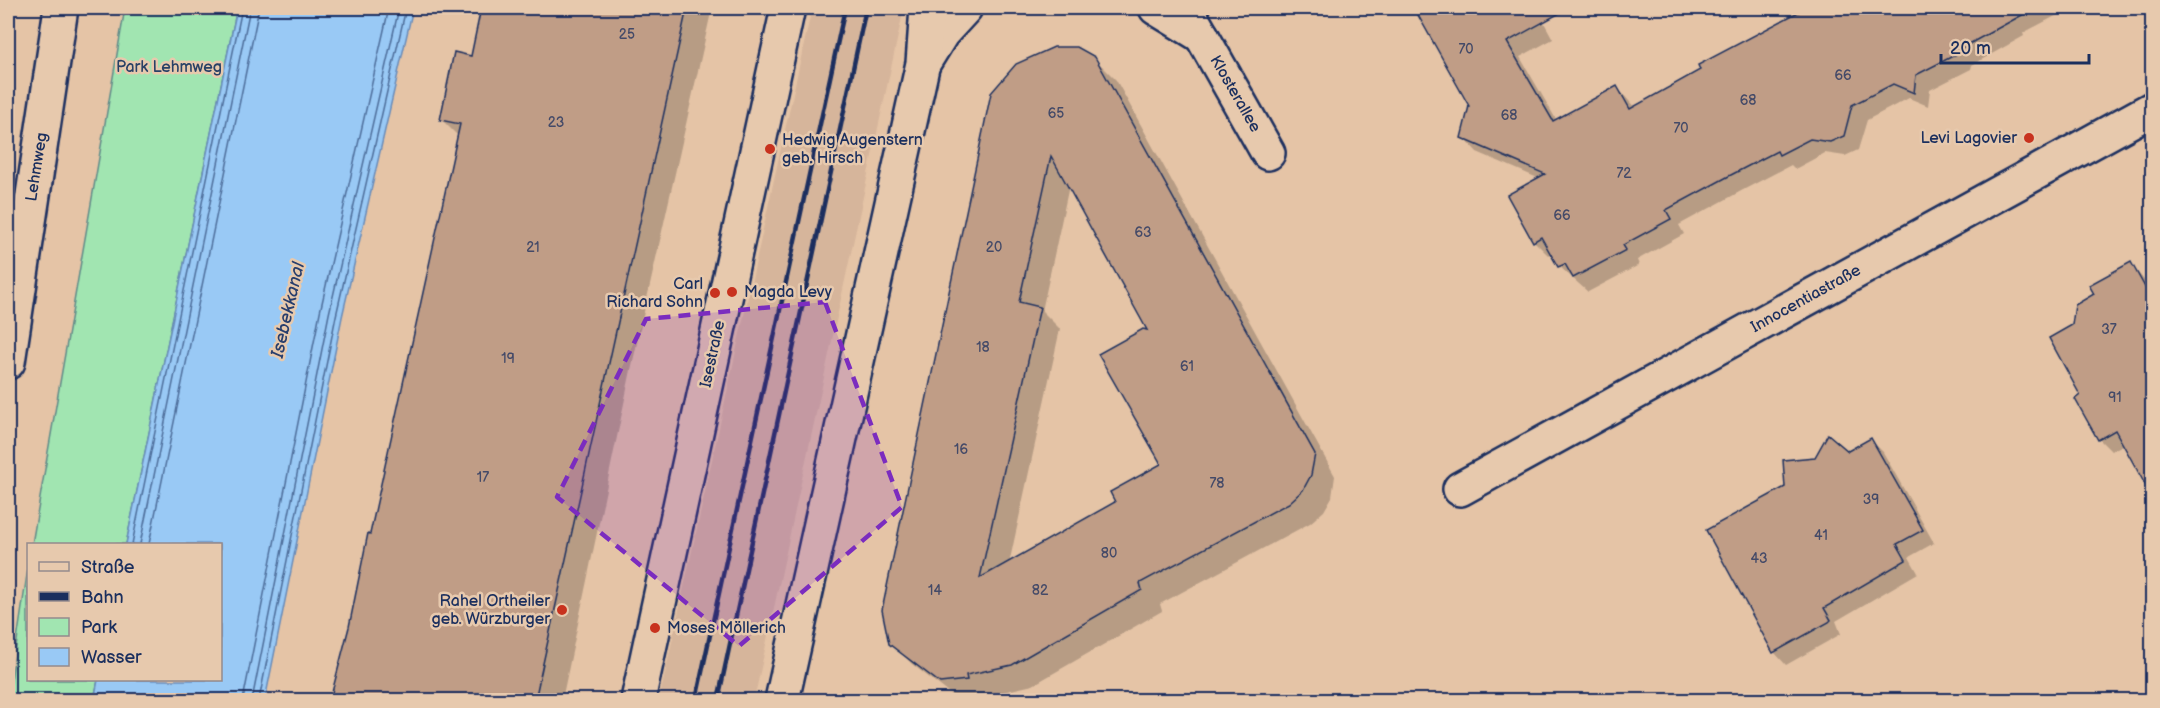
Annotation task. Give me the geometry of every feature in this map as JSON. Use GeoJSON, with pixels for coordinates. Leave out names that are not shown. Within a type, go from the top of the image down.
{"type":"FeatureCollection","features":[{"type":"Feature","properties":{"kind":"street","name":"Lehmweg"},"geometry":{"type":"LineString","coordinates":[[8,362],[61,8]]}},
{"type":"Feature","properties":{"kind":"street","name":"Isestraße"},"geometry":{"type":"LineString","coordinates":[[638,700],[788,8]]}},
{"type":"Feature","properties":{"kind":"street"},"geometry":{"type":"LineString","coordinates":[[782,700],[923,63],[927,8]]}},
{"type":"Feature","properties":{"kind":"street"},"geometry":{"type":"LineString","coordinates":[[923,63],[942,33],[965,8]]}},
{"type":"Feature","properties":{"kind":"street","name":"Klosterallee"},"geometry":{"type":"LineString","coordinates":[[1156,8],[1202,36]]}},
{"type":"Feature","properties":{"kind":"street","name":"Klosterallee"},"geometry":{"type":"LineString","coordinates":[[1186,8],[1268,153]]}},
{"type":"Feature","properties":{"kind":"street","name":"Innocentiastraße"},"geometry":{"type":"LineString","coordinates":[[1460,489],[2152,109]]}},
{"type":"Feature","properties":{"kind":"highlighted area"},"geometry":{"type":"Polygon","coordinates":[[[825,302],[902,507],[739,646],[557,497],[646,319],[825,302]]]}},
{"type":"Feature","properties":{"kind":"shaded area"},"geometry":{"type":"Polygon","coordinates":[[[812,8],[904,8],[754,700],[659,700],[812,8]]]}},
{"type":"Feature","properties":{"kind":"green space","name":"Park Lehmweg"},"geometry":{"type":"Polygon","coordinates":[[[125,8],[237,8],[126,543],[32,543],[125,8]]]}},
{"type":"Feature","properties":{"kind":"green space"},"geometry":{"type":"Polygon","coordinates":[[[27,575],[27,681],[98,681],[94,700],[8,700],[27,575]]]}},
{"type":"Feature","properties":{"kind":"water","name":"Isebekkanal"},"geometry":{"type":"Polygon","coordinates":[[[237,8],[413,8],[342,317],[265,700],[94,700],[98,681],[222,681],[222,543],[126,543],[237,8]]]}},
{"type":"Feature","properties":{"kind":"building"},"geometry":{"type":"Polygon","coordinates":[[[481,8],[687,8],[535,700],[330,700],[349,627],[368,533],[370,534],[460,124],[440,120],[454,52],[471,56],[481,8]]]}},
{"type":"Feature","properties":{"kind":"building"},"geometry":{"type":"Polygon","coordinates":[[[1414,8],[1569,8],[1507,42],[1553,121],[1617,86],[1630,109],[1700,70],[1698,65],[1806,8],[2035,8],[1958,50],[1957,54],[1916,75],[1914,93],[1893,84],[1852,105],[1844,136],[1830,142],[1810,139],[1779,155],[1777,151],[1729,176],[1666,210],[1671,219],[1623,245],[1626,250],[1573,278],[1565,264],[1558,267],[1541,237],[1533,242],[1507,195],[1545,174],[1461,138],[1469,106],[1414,8]]]}},
{"type":"Feature","properties":{"kind":"building"},"geometry":{"type":"Polygon","coordinates":[[[1054,47],[1077,47],[1095,57],[1315,454],[1311,475],[1303,490],[1289,503],[1140,583],[1142,590],[1012,665],[966,675],[967,680],[940,683],[889,644],[882,610],[991,93],[1016,64],[1054,47]],[[1051,156],[1019,302],[1040,307],[980,578],[1115,502],[1110,492],[1161,464],[1098,354],[1143,329],[1147,330],[1051,156]]]}},
{"type":"Feature","properties":{"kind":"building"},"geometry":{"type":"Polygon","coordinates":[[[2131,262],[2152,300],[2152,497],[2115,430],[2098,440],[2075,399],[2080,395],[2049,338],[2072,325],[2075,305],[2094,294],[2089,285],[2131,262]]]}},
{"type":"Feature","properties":{"kind":"building"},"geometry":{"type":"Polygon","coordinates":[[[1828,434],[1848,451],[1871,438],[1923,530],[1897,544],[1906,560],[1824,608],[1831,620],[1829,622],[1773,653],[1706,530],[1785,487],[1783,460],[1815,457],[1828,434]]]}},
{"type":"Feature","properties":{"kind":"railway"},"geometry":{"type":"LineString","coordinates":[[696,700],[845,8]]}},
{"type":"Feature","properties":{"kind":"railway"},"geometry":{"type":"LineString","coordinates":[[718,700],[866,8]]}},
{"type":"Feature","properties":{"kind":"place","name":"Levi Lagovier"},"geometry":{"type":"Point","coordinates":[2029,138]}},
{"type":"Feature","properties":{"kind":"place","name":"Hedwig Augenstern geb. Hirsch"},"geometry":{"type":"Point","coordinates":[770,149]}},
{"type":"Feature","properties":{"kind":"place","name":"Magda Levy"},"geometry":{"type":"Point","coordinates":[732,292]}},
{"type":"Feature","properties":{"kind":"place","name":"Carl Richard Sohn"},"geometry":{"type":"Point","coordinates":[715,293]}},
{"type":"Feature","properties":{"kind":"place","name":"Rahel Ortheiler geb. Würzburger"},"geometry":{"type":"Point","coordinates":[562,610]}},
{"type":"Feature","properties":{"kind":"place","name":"Moses Möllerich"},"geometry":{"type":"Point","coordinates":[655,628]}}]}
